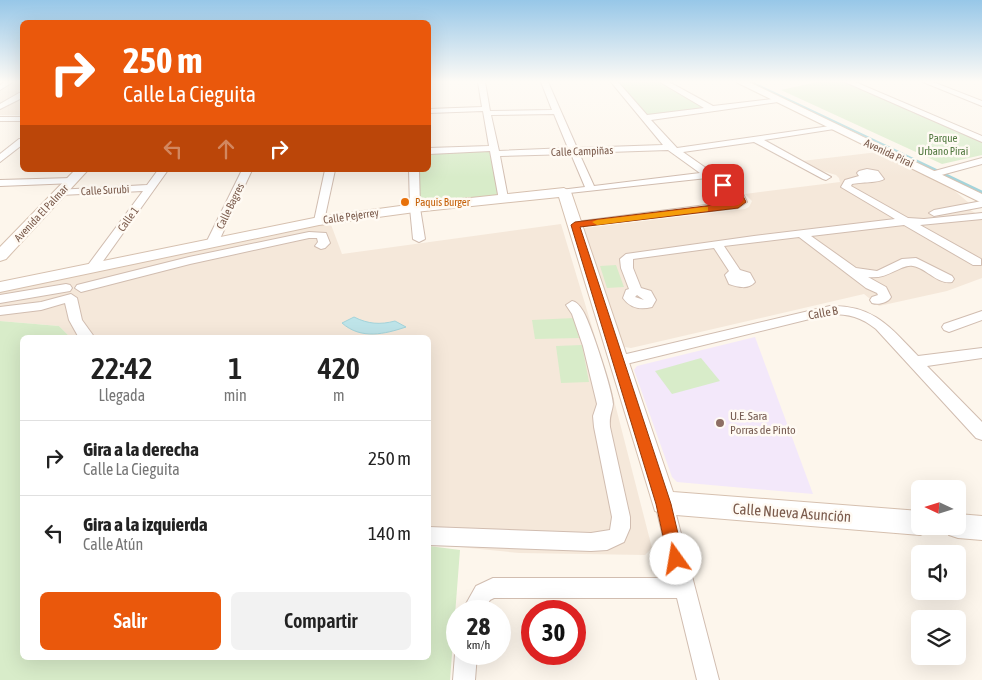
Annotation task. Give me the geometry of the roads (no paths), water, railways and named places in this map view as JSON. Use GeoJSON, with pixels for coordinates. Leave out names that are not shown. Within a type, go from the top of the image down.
{"type":"FeatureCollection","features":[{"type":"Feature","properties":{"kind":"main road","name":"Avenida Piraí"},"geometry":{"type":"LineString","coordinates":[[825,114],[942,172],[982,186]]}},
{"type":"Feature","properties":{"kind":"main road","name":"Calle Pejerrey"},"geometry":{"type":"LineString","coordinates":[[320,221],[415,208],[564,192]]}},
{"type":"Feature","properties":{"kind":"main road"},"geometry":{"type":"LineString","coordinates":[[966,527],[982,528]]}},
{"type":"Feature","properties":{"kind":"street"},"geometry":{"type":"LineString","coordinates":[[487,114],[503,198]]}},
{"type":"Feature","properties":{"kind":"street"},"geometry":{"type":"LineString","coordinates":[[558,114],[590,188]]}},
{"type":"Feature","properties":{"kind":"street"},"geometry":{"type":"LineString","coordinates":[[575,225],[738,205],[742,202],[739,196],[672,149],[641,114]]}},
{"type":"Feature","properties":{"kind":"street"},"geometry":{"type":"LineString","coordinates":[[645,118],[677,114]]}},
{"type":"Feature","properties":{"kind":"street","name":"Avenida Piraí"},"geometry":{"type":"LineString","coordinates":[[806,114],[942,172],[982,199]]}},
{"type":"Feature","properties":{"kind":"street"},"geometry":{"type":"LineString","coordinates":[[923,114],[982,139]]}},
{"type":"Feature","properties":{"kind":"street"},"geometry":{"type":"LineString","coordinates":[[0,119],[20,119]]}},
{"type":"Feature","properties":{"kind":"street","name":"Calle Campiñas"},"geometry":{"type":"LineString","coordinates":[[494,151],[672,149],[834,127]]}},
{"type":"Feature","properties":{"kind":"street"},"geometry":{"type":"LineString","coordinates":[[756,139],[826,177]]}},
{"type":"Feature","properties":{"kind":"street"},"geometry":{"type":"LineString","coordinates":[[1,158],[20,143]]}},
{"type":"Feature","properties":{"kind":"street"},"geometry":{"type":"LineString","coordinates":[[431,151],[494,151]]}},
{"type":"Feature","properties":{"kind":"street"},"geometry":{"type":"LineString","coordinates":[[942,172],[982,161]]}},
{"type":"Feature","properties":{"kind":"street","name":"Calle 1"},"geometry":{"type":"LineString","coordinates":[[92,268],[162,172]]}},
{"type":"Feature","properties":{"kind":"street","name":"Calle Bagres"},"geometry":{"type":"LineString","coordinates":[[212,242],[246,172]]}},
{"type":"Feature","properties":{"kind":"street"},"geometry":{"type":"LineString","coordinates":[[320,221],[330,172]]}},
{"type":"Feature","properties":{"kind":"street"},"geometry":{"type":"LineString","coordinates":[[414,172],[415,208],[419,239]]}},
{"type":"Feature","properties":{"kind":"street","name":"Calle Pejerrey"},"geometry":{"type":"LineString","coordinates":[[564,192],[707,174]]}},
{"type":"Feature","properties":{"kind":"street"},"geometry":{"type":"LineString","coordinates":[[0,183],[77,175]]}},
{"type":"Feature","properties":{"kind":"street","name":"Avenida El Palmar"},"geometry":{"type":"LineString","coordinates":[[0,256],[77,175]]}},
{"type":"Feature","properties":{"kind":"street"},"geometry":{"type":"LineString","coordinates":[[865,178],[848,182],[846,187],[977,262]]}},
{"type":"Feature","properties":{"kind":"street","name":"Calle Surubi"},"geometry":{"type":"LineString","coordinates":[[61,192],[150,188]]}},
{"type":"Feature","properties":{"kind":"street"},"geometry":{"type":"LineString","coordinates":[[564,192],[664,504],[708,680]]}},
{"type":"Feature","properties":{"kind":"street"},"geometry":{"type":"LineString","coordinates":[[908,221],[914,216],[982,204]]}},
{"type":"Feature","properties":{"kind":"street"},"geometry":{"type":"LineString","coordinates":[[636,291],[627,268],[626,259],[630,256],[801,233],[908,221],[924,222],[982,216]]}},
{"type":"Feature","properties":{"kind":"street","name":"Calle Pejerrey"},"geometry":{"type":"LineString","coordinates":[[0,287],[320,221]]}},
{"type":"Feature","properties":{"kind":"street"},"geometry":{"type":"LineString","coordinates":[[801,233],[870,285],[878,287],[884,292],[885,297],[876,300]]}},
{"type":"Feature","properties":{"kind":"street"},"geometry":{"type":"LineString","coordinates":[[0,311],[22,309],[79,293],[81,288],[189,261],[309,235],[322,234],[324,243],[321,246]]}},
{"type":"Feature","properties":{"kind":"street"},"geometry":{"type":"LineString","coordinates":[[717,244],[736,273]]}},
{"type":"Feature","properties":{"kind":"street"},"geometry":{"type":"LineString","coordinates":[[852,271],[878,275],[906,262],[916,262],[948,279]]}},
{"type":"Feature","properties":{"kind":"street"},"geometry":{"type":"LineString","coordinates":[[0,299],[68,295]]}},
{"type":"Feature","properties":{"kind":"street"},"geometry":{"type":"LineString","coordinates":[[68,295],[79,327],[86,335]]}},
{"type":"Feature","properties":{"kind":"street"},"geometry":{"type":"LineString","coordinates":[[431,536],[591,542],[607,541],[617,536],[621,516],[602,426],[601,416],[605,404],[590,346],[578,313],[572,305]]}},
{"type":"Feature","properties":{"kind":"street","name":"Calle B"},"geometry":{"type":"LineString","coordinates":[[618,361],[830,310],[856,310],[870,317],[881,326],[982,433]]}},
{"type":"Feature","properties":{"kind":"street"},"geometry":{"type":"LineString","coordinates":[[949,327],[982,315]]}},
{"type":"Feature","properties":{"kind":"street"},"geometry":{"type":"LineString","coordinates":[[916,362],[982,353]]}},
{"type":"Feature","properties":{"kind":"street","name":"Calle Nueva Asunción"},"geometry":{"type":"LineString","coordinates":[[664,504],[911,522]]}},
{"type":"Feature","properties":{"kind":"street"},"geometry":{"type":"LineString","coordinates":[[479,600],[483,593],[493,588],[684,588]]}},
{"type":"Feature","properties":{"kind":"street"},"geometry":{"type":"LineString","coordinates":[[464,680],[465,665]]}},
{"type":"Feature","properties":{"kind":"water"},"geometry":{"type":"Polygon","coordinates":[[[354,317],[374,323],[395,321],[406,327],[390,332],[365,334],[357,332],[342,323],[354,317]]]}},
{"type":"Feature","properties":{"kind":"waterway"},"geometry":{"type":"LineString","coordinates":[[818,114],[903,154]]}},
{"type":"Feature","properties":{"kind":"waterway"},"geometry":{"type":"LineString","coordinates":[[900,153],[982,192]]}},
{"type":"Feature","properties":{"kind":"place","name":"Paquis Burger"},"geometry":{"type":"Point","coordinates":[405,202]}},
{"type":"Feature","properties":{"kind":"place","name":"U.E. Sara Porras de Pinto"},"geometry":{"type":"Point","coordinates":[720,423]}},
{"type":"Feature","properties":{"kind":"park label","name":"Parque Urbano Pirai"},"geometry":{"type":"Point","coordinates":[943,144]}}]}
